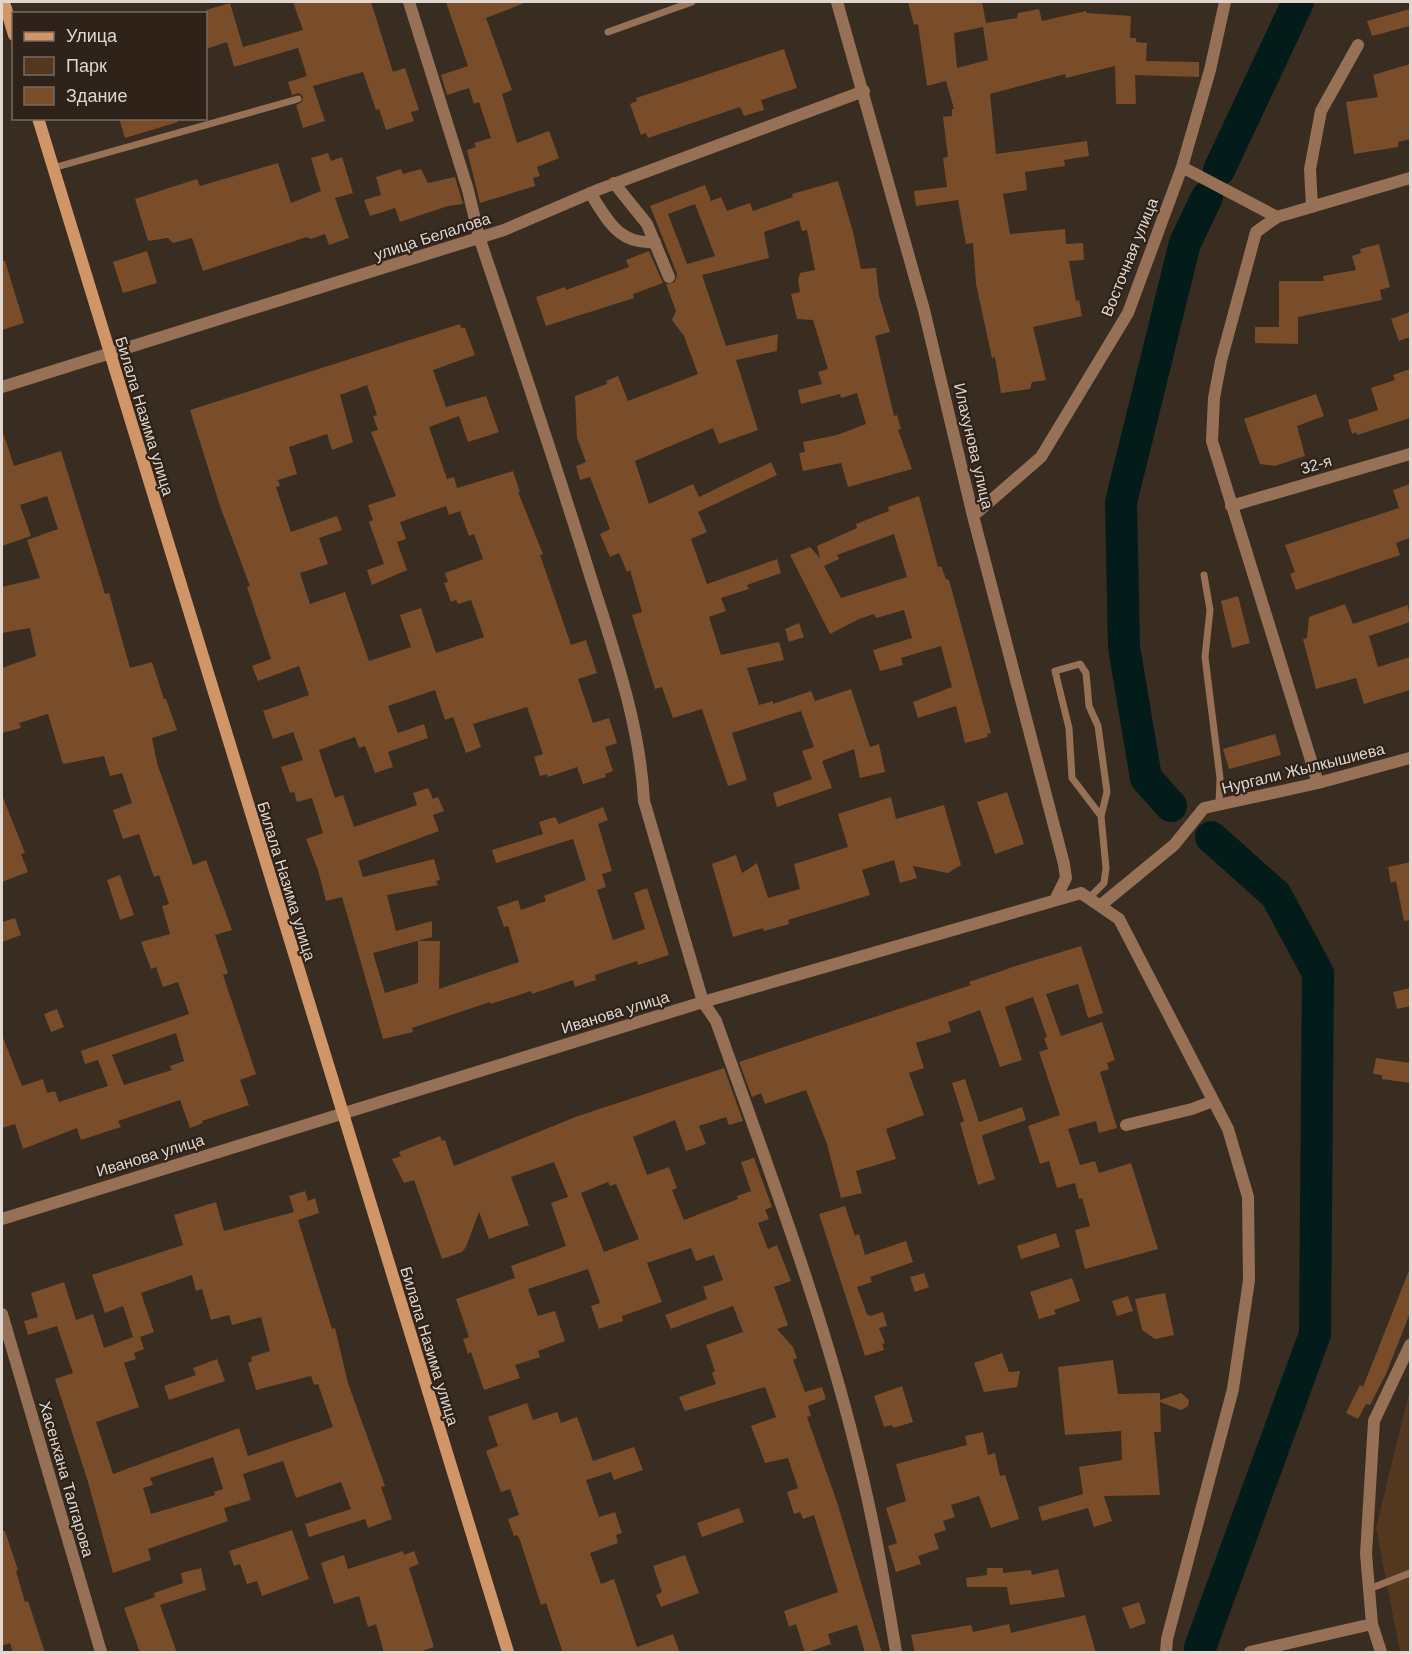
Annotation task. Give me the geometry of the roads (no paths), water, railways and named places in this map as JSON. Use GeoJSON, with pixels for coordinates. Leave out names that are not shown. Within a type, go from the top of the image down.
{"type":"FeatureCollection","features":[{"type":"Feature","properties":{"kind":"street"},"geometry":{"type":"LineString","coordinates":[[4,2],[12,28]]}},
{"type":"Feature","properties":{"kind":"street"},"geometry":{"type":"LineString","coordinates":[[410,2],[468,190],[479,237],[596,592],[627,698],[643,772],[644,801],[703,1002],[720,1032],[797,1248],[833,1365],[864,1483],[896,1653]]}},
{"type":"Feature","properties":{"kind":"street","name":"Илахунова улица"},"geometry":{"type":"LineString","coordinates":[[837,2],[924,310],[973,516],[1064,864],[1066,878],[1056,898]]}},
{"type":"Feature","properties":{"kind":"street","name":"Восточная улица"},"geometry":{"type":"LineString","coordinates":[[973,516],[1041,457],[1128,313],[1182,167],[1210,70],[1225,2]]}},
{"type":"Feature","properties":{"kind":"street"},"geometry":{"type":"LineString","coordinates":[[1312,207],[1310,169],[1321,111],[1358,45]]}},
{"type":"Feature","properties":{"kind":"street","name":"улица Белалова"},"geometry":{"type":"LineString","coordinates":[[2,387],[504,230],[614,183],[864,91]]}},
{"type":"Feature","properties":{"kind":"street","name":"Билала Назима улица"},"geometry":{"type":"LineString","coordinates":[[39,120],[508,1653]]}},
{"type":"Feature","properties":{"kind":"street"},"geometry":{"type":"LineString","coordinates":[[1182,167],[1277,217]]}},
{"type":"Feature","properties":{"kind":"street"},"geometry":{"type":"LineString","coordinates":[[1318,783],[1212,441],[1214,398],[1256,232],[1277,217],[1410,178]]}},
{"type":"Feature","properties":{"kind":"street"},"geometry":{"type":"LineString","coordinates":[[614,183],[647,224],[669,277]]}},
{"type":"Feature","properties":{"kind":"street"},"geometry":{"type":"LineString","coordinates":[[590,193],[622,237],[642,243],[655,242]]}},
{"type":"Feature","properties":{"kind":"street","name":"32-я"},"geometry":{"type":"LineString","coordinates":[[1231,506],[1410,454]]}},
{"type":"Feature","properties":{"kind":"street","name":"Нургали Жылкышиева"},"geometry":{"type":"LineString","coordinates":[[1101,905],[1124,890],[1174,845],[1204,808],[1318,783],[1410,758]]}},
{"type":"Feature","properties":{"kind":"street","name":"Иванова улица"},"geometry":{"type":"LineString","coordinates":[[2,1219],[703,1002],[1024,911],[1056,898],[1081,893],[1119,919],[1228,1129],[1248,1197],[1249,1280],[1233,1389],[1167,1640],[1166,1653]]}},
{"type":"Feature","properties":{"kind":"street"},"geometry":{"type":"LineString","coordinates":[[1126,1125],[1192,1109],[1213,1101]]}},
{"type":"Feature","properties":{"kind":"street","name":"Хасенхана Талгарова"},"geometry":{"type":"LineString","coordinates":[[2,1314],[101,1653]]}},
{"type":"Feature","properties":{"kind":"street"},"geometry":{"type":"LineString","coordinates":[[1381,1653],[1372,1624],[1366,1554],[1374,1421],[1410,1345]]}},
{"type":"Feature","properties":{"kind":"street"},"geometry":{"type":"LineString","coordinates":[[1250,1653],[1372,1624]]}},
{"type":"Feature","properties":{"kind":"lane"},"geometry":{"type":"LineString","coordinates":[[608,32],[692,2]]}},
{"type":"Feature","properties":{"kind":"lane"},"geometry":{"type":"LineString","coordinates":[[53,168],[298,99]]}},
{"type":"Feature","properties":{"kind":"lane"},"geometry":{"type":"LineString","coordinates":[[1204,576],[1210,610],[1205,657],[1220,778],[1219,805]]}},
{"type":"Feature","properties":{"kind":"lane"},"geometry":{"type":"LineString","coordinates":[[1089,898],[1104,883],[1106,868],[1101,816],[1107,792],[1105,763],[1098,726],[1089,706],[1086,673],[1080,664],[1055,671],[1069,728],[1072,778],[1101,816]]}},
{"type":"Feature","properties":{"kind":"lane"},"geometry":{"type":"LineString","coordinates":[[1369,1589],[1410,1573]]}},
{"type":"Feature","properties":{"kind":"waterway"},"geometry":{"type":"LineString","coordinates":[[1219,170],[1298,2]]}},
{"type":"Feature","properties":{"kind":"waterway"},"geometry":{"type":"LineString","coordinates":[[1171,806],[1146,778],[1124,647],[1121,502],[1185,243],[1207,197]]}},
{"type":"Feature","properties":{"kind":"waterway"},"geometry":{"type":"LineString","coordinates":[[1200,1648],[1315,1334],[1318,973],[1276,895],[1211,837]]}}]}
